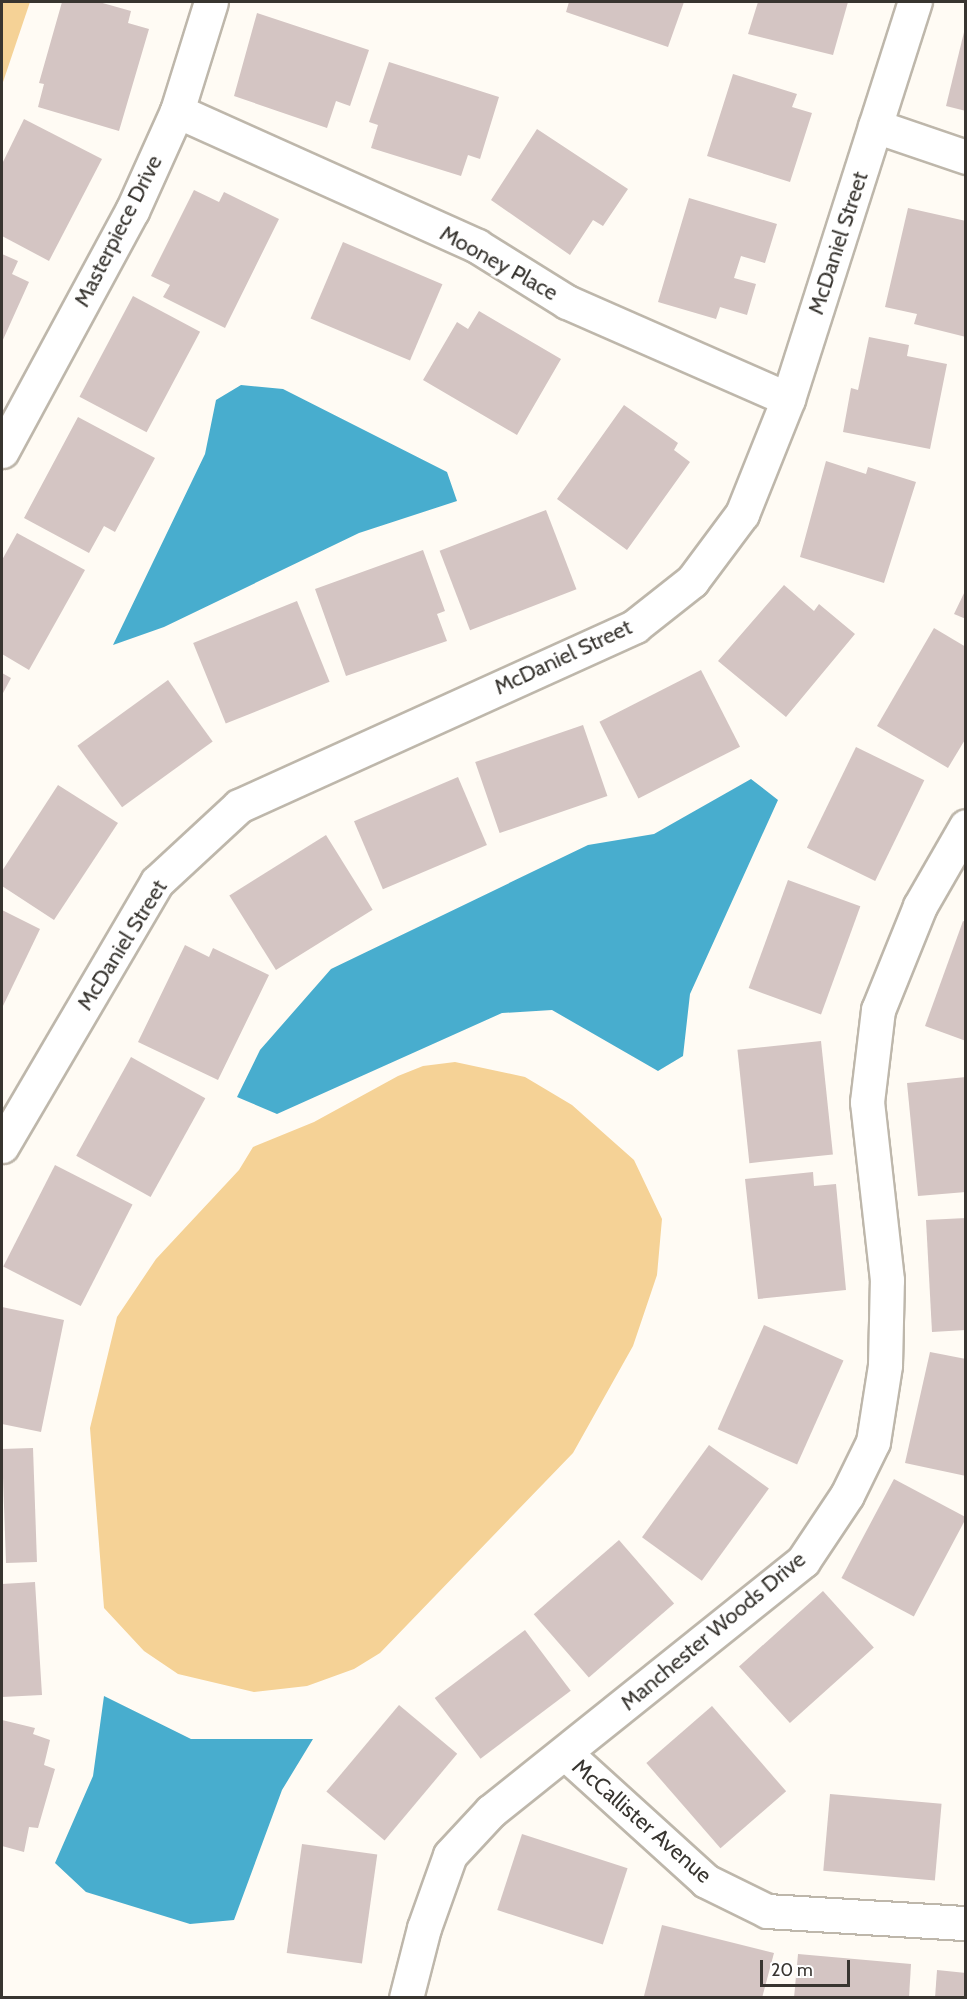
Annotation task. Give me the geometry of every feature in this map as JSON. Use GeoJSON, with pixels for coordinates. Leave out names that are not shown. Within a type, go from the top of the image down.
{"type":"FeatureCollection","features":[{"type":"Feature","properties":{"kind":"street","name":"Masterpiece Drive"},"geometry":{"type":"LineString","coordinates":[[2,451],[132,211],[177,111],[211,2]]}},
{"type":"Feature","properties":{"kind":"street","name":"McDaniel Street"},"geometry":{"type":"LineString","coordinates":[[2,1146],[157,882],[239,806],[634,626],[692,581],[742,514],[788,399],[915,2]]}},
{"type":"Feature","properties":{"kind":"street","name":"Mooney Place"},"geometry":{"type":"LineString","coordinates":[[177,111],[477,246],[567,302],[788,399]]}},
{"type":"Feature","properties":{"kind":"street"},"geometry":{"type":"LineString","coordinates":[[875,126],[966,157]]}},
{"type":"Feature","properties":{"kind":"street","name":"Manchester Woods Drive"},"geometry":{"type":"LineString","coordinates":[[406,1998],[424,1928],[450,1855],[491,1811],[803,1561],[847,1495],[873,1442],[885,1365],[887,1280],[867,1102],[878,1010],[920,906],[966,826]]}},
{"type":"Feature","properties":{"kind":"street","name":"McCallister Avenue"},"geometry":{"type":"LineString","coordinates":[[565,1753],[706,1881],[767,1911],[966,1923]]}},
{"type":"Feature","properties":{"kind":"shaded area"},"geometry":{"type":"Polygon","coordinates":[[[2,2],[30,2],[2,85],[2,2]]]}},
{"type":"Feature","properties":{"kind":"shaded area"},"geometry":{"type":"Polygon","coordinates":[[[455,1062],[525,1077],[572,1105],[634,1160],[662,1219],[657,1275],[633,1346],[573,1453],[380,1653],[354,1669],[307,1686],[254,1692],[178,1674],[144,1651],[104,1608],[90,1428],[117,1317],[156,1259],[239,1170],[253,1147],[314,1122],[398,1076],[423,1066],[455,1062]]]}},
{"type":"Feature","properties":{"kind":"water"},"geometry":{"type":"Polygon","coordinates":[[[241,385],[283,389],[447,472],[457,501],[359,533],[164,627],[113,645],[205,454],[216,400],[241,385]]]}},
{"type":"Feature","properties":{"kind":"water"},"geometry":{"type":"Polygon","coordinates":[[[751,779],[778,800],[690,994],[683,1056],[658,1071],[552,1010],[502,1013],[277,1114],[237,1097],[260,1050],[331,969],[588,845],[654,834],[751,779]]]}},
{"type":"Feature","properties":{"kind":"water"},"geometry":{"type":"Polygon","coordinates":[[[104,1696],[191,1739],[313,1739],[282,1790],[234,1920],[190,1924],[86,1892],[55,1863],[93,1776],[104,1696]]]}},
{"type":"Feature","properties":{"kind":"building"},"geometry":{"type":"Polygon","coordinates":[[[62,2],[99,2],[131,11],[128,23],[149,29],[119,131],[38,107],[44,84],[39,83],[62,2]]]}},
{"type":"Feature","properties":{"kind":"building"},"geometry":{"type":"Polygon","coordinates":[[[569,2],[684,2],[668,47],[566,12],[569,2]]]}},
{"type":"Feature","properties":{"kind":"building"},"geometry":{"type":"Polygon","coordinates":[[[758,2],[848,2],[833,55],[748,34],[758,2]]]}},
{"type":"Feature","properties":{"kind":"building"},"geometry":{"type":"Polygon","coordinates":[[[257,13],[369,50],[350,106],[336,101],[327,128],[234,96],[257,13]]]}},
{"type":"Feature","properties":{"kind":"building"},"geometry":{"type":"Polygon","coordinates":[[[966,28],[966,111],[946,106],[966,28]]]}},
{"type":"Feature","properties":{"kind":"building"},"geometry":{"type":"Polygon","coordinates":[[[389,62],[499,97],[480,159],[468,155],[461,176],[371,148],[378,125],[369,122],[389,62]]]}},
{"type":"Feature","properties":{"kind":"building"},"geometry":{"type":"Polygon","coordinates":[[[733,74],[797,94],[792,107],[812,113],[790,182],[707,156],[733,74]]]}},
{"type":"Feature","properties":{"kind":"building"},"geometry":{"type":"Polygon","coordinates":[[[24,119],[102,159],[49,261],[2,236],[2,164],[24,119]]]}},
{"type":"Feature","properties":{"kind":"building"},"geometry":{"type":"Polygon","coordinates":[[[537,129],[628,189],[603,226],[593,220],[570,255],[491,200],[537,129]]]}},
{"type":"Feature","properties":{"kind":"building"},"geometry":{"type":"Polygon","coordinates":[[[194,190],[219,202],[224,192],[279,219],[225,328],[163,297],[170,285],[151,276],[194,190]]]}},
{"type":"Feature","properties":{"kind":"building"},"geometry":{"type":"Polygon","coordinates":[[[689,198],[777,224],[765,263],[741,256],[734,278],[756,284],[747,315],[720,307],[716,319],[658,302],[689,198]]]}},
{"type":"Feature","properties":{"kind":"building"},"geometry":{"type":"Polygon","coordinates":[[[908,208],[966,221],[966,337],[914,324],[917,314],[885,307],[908,208]]]}},
{"type":"Feature","properties":{"kind":"building"},"geometry":{"type":"Polygon","coordinates":[[[343,242],[442,284],[410,361],[311,318],[343,242]]]}},
{"type":"Feature","properties":{"kind":"building"},"geometry":{"type":"Polygon","coordinates":[[[2,254],[18,261],[12,274],[29,282],[2,342],[2,254]]]}},
{"type":"Feature","properties":{"kind":"building"},"geometry":{"type":"Polygon","coordinates":[[[133,296],[200,332],[147,432],[79,397],[133,296]]]}},
{"type":"Feature","properties":{"kind":"building"},"geometry":{"type":"Polygon","coordinates":[[[479,311],[561,359],[517,435],[423,380],[457,322],[468,329],[479,311]]]}},
{"type":"Feature","properties":{"kind":"building"},"geometry":{"type":"Polygon","coordinates":[[[869,337],[909,345],[907,356],[947,364],[930,449],[843,432],[851,388],[858,390],[869,337]]]}},
{"type":"Feature","properties":{"kind":"building"},"geometry":{"type":"Polygon","coordinates":[[[624,405],[678,443],[674,450],[690,462],[627,550],[557,499],[624,405]]]}},
{"type":"Feature","properties":{"kind":"building"},"geometry":{"type":"Polygon","coordinates":[[[78,417],[155,458],[115,532],[104,526],[89,553],[24,518],[78,417]]]}},
{"type":"Feature","properties":{"kind":"building"},"geometry":{"type":"Polygon","coordinates":[[[826,461],[866,474],[868,467],[916,482],[884,583],[800,557],[826,461]]]}},
{"type":"Feature","properties":{"kind":"building"},"geometry":{"type":"Polygon","coordinates":[[[546,510],[576,589],[470,630],[440,551],[546,510]]]}},
{"type":"Feature","properties":{"kind":"building"},"geometry":{"type":"Polygon","coordinates":[[[17,533],[85,570],[29,670],[2,654],[2,560],[17,533]]]}},
{"type":"Feature","properties":{"kind":"building"},"geometry":{"type":"Polygon","coordinates":[[[423,550],[445,611],[437,614],[447,641],[346,676],[315,589],[423,550]]]}},
{"type":"Feature","properties":{"kind":"building"},"geometry":{"type":"Polygon","coordinates":[[[784,585],[814,611],[819,604],[855,634],[786,717],[718,661],[784,585]]]}},
{"type":"Feature","properties":{"kind":"building"},"geometry":{"type":"Polygon","coordinates":[[[966,589],[966,619],[954,614],[966,589]]]}},
{"type":"Feature","properties":{"kind":"building"},"geometry":{"type":"Polygon","coordinates":[[[297,601],[330,682],[226,724],[193,643],[297,601]]]}},
{"type":"Feature","properties":{"kind":"building"},"geometry":{"type":"Polygon","coordinates":[[[934,628],[966,647],[966,738],[948,768],[877,726],[934,628]]]}},
{"type":"Feature","properties":{"kind":"building"},"geometry":{"type":"Polygon","coordinates":[[[701,670],[740,747],[638,798],[599,722],[701,670]]]}},
{"type":"Feature","properties":{"kind":"building"},"geometry":{"type":"Polygon","coordinates":[[[2,673],[11,678],[2,695],[2,673]]]}},
{"type":"Feature","properties":{"kind":"building"},"geometry":{"type":"Polygon","coordinates":[[[168,680],[213,741],[122,807],[77,746],[168,680]]]}},
{"type":"Feature","properties":{"kind":"building"},"geometry":{"type":"Polygon","coordinates":[[[583,725],[607,796],[500,833],[475,762],[583,725]]]}},
{"type":"Feature","properties":{"kind":"building"},"geometry":{"type":"Polygon","coordinates":[[[856,747],[924,780],[875,881],[807,848],[856,747]]]}},
{"type":"Feature","properties":{"kind":"building"},"geometry":{"type":"Polygon","coordinates":[[[458,777],[487,845],[383,889],[354,821],[458,777]]]}},
{"type":"Feature","properties":{"kind":"building"},"geometry":{"type":"Polygon","coordinates":[[[58,785],[118,823],[54,920],[2,886],[2,871],[58,785]]]}},
{"type":"Feature","properties":{"kind":"building"},"geometry":{"type":"Polygon","coordinates":[[[326,835],[373,910],[276,970],[229,895],[326,835]]]}},
{"type":"Feature","properties":{"kind":"building"},"geometry":{"type":"Polygon","coordinates":[[[788,880],[860,906],[821,1014],[749,988],[788,880]]]}},
{"type":"Feature","properties":{"kind":"building"},"geometry":{"type":"Polygon","coordinates":[[[2,910],[40,929],[2,1008],[2,910]]]}},
{"type":"Feature","properties":{"kind":"building"},"geometry":{"type":"Polygon","coordinates":[[[963,921],[966,922],[966,1041],[925,1026],[963,921]]]}},
{"type":"Feature","properties":{"kind":"building"},"geometry":{"type":"Polygon","coordinates":[[[185,945],[209,957],[213,948],[269,975],[218,1080],[138,1042],[185,945]]]}},
{"type":"Feature","properties":{"kind":"building"},"geometry":{"type":"Polygon","coordinates":[[[821,1041],[833,1154],[749,1163],[737,1050],[821,1041]]]}},
{"type":"Feature","properties":{"kind":"building"},"geometry":{"type":"Polygon","coordinates":[[[131,1057],[205,1098],[151,1197],[76,1156],[131,1057]]]}},
{"type":"Feature","properties":{"kind":"building"},"geometry":{"type":"Polygon","coordinates":[[[966,1077],[966,1192],[918,1196],[907,1083],[966,1077]]]}},
{"type":"Feature","properties":{"kind":"building"},"geometry":{"type":"Polygon","coordinates":[[[55,1165],[133,1204],[81,1306],[3,1267],[55,1165]]]}},
{"type":"Feature","properties":{"kind":"building"},"geometry":{"type":"Polygon","coordinates":[[[813,1172],[814,1186],[836,1184],[846,1290],[758,1299],[745,1179],[813,1172]]]}},
{"type":"Feature","properties":{"kind":"building"},"geometry":{"type":"Polygon","coordinates":[[[966,1218],[966,1330],[932,1332],[926,1220],[966,1218]]]}},
{"type":"Feature","properties":{"kind":"building"},"geometry":{"type":"Polygon","coordinates":[[[2,1307],[64,1320],[41,1432],[2,1424],[2,1307]]]}},
{"type":"Feature","properties":{"kind":"building"},"geometry":{"type":"Polygon","coordinates":[[[764,1325],[843,1360],[797,1465],[718,1429],[764,1325]]]}},
{"type":"Feature","properties":{"kind":"building"},"geometry":{"type":"Polygon","coordinates":[[[930,1352],[966,1359],[966,1476],[905,1463],[930,1352]]]}},
{"type":"Feature","properties":{"kind":"building"},"geometry":{"type":"Polygon","coordinates":[[[709,1445],[769,1488],[702,1581],[642,1537],[709,1445]]]}},
{"type":"Feature","properties":{"kind":"building"},"geometry":{"type":"Polygon","coordinates":[[[33,1448],[37,1562],[6,1563],[2,1449],[33,1448]]]}},
{"type":"Feature","properties":{"kind":"building"},"geometry":{"type":"Polygon","coordinates":[[[894,1479],[966,1517],[914,1616],[841,1578],[894,1479]]]}},
{"type":"Feature","properties":{"kind":"building"},"geometry":{"type":"Polygon","coordinates":[[[619,1540],[674,1603],[589,1678],[534,1614],[619,1540]]]}},
{"type":"Feature","properties":{"kind":"building"},"geometry":{"type":"Polygon","coordinates":[[[35,1582],[42,1695],[2,1697],[2,1584],[35,1582]]]}},
{"type":"Feature","properties":{"kind":"building"},"geometry":{"type":"Polygon","coordinates":[[[823,1591],[874,1647],[790,1723],[739,1667],[823,1591]]]}},
{"type":"Feature","properties":{"kind":"building"},"geometry":{"type":"Polygon","coordinates":[[[525,1630],[571,1691],[480,1759],[435,1698],[525,1630]]]}},
{"type":"Feature","properties":{"kind":"building"},"geometry":{"type":"Polygon","coordinates":[[[399,1705],[457,1754],[385,1840],[326,1792],[399,1705]]]}},
{"type":"Feature","properties":{"kind":"building"},"geometry":{"type":"Polygon","coordinates":[[[712,1706],[786,1791],[720,1848],[646,1763],[712,1706]]]}},
{"type":"Feature","properties":{"kind":"building"},"geometry":{"type":"Polygon","coordinates":[[[2,1720],[35,1728],[33,1734],[50,1740],[44,1765],[55,1769],[38,1828],[29,1827],[24,1852],[2,1846],[2,1720]]]}},
{"type":"Feature","properties":{"kind":"building"},"geometry":{"type":"Polygon","coordinates":[[[830,1794],[942,1804],[935,1880],[823,1871],[830,1794]]]}},
{"type":"Feature","properties":{"kind":"building"},"geometry":{"type":"Polygon","coordinates":[[[522,1834],[628,1868],[603,1944],[497,1910],[522,1834]]]}},
{"type":"Feature","properties":{"kind":"building"},"geometry":{"type":"Polygon","coordinates":[[[302,1844],[377,1855],[362,1964],[287,1953],[302,1844]]]}},
{"type":"Feature","properties":{"kind":"building"},"geometry":{"type":"Polygon","coordinates":[[[662,1925],[774,1953],[762,1998],[644,1996],[662,1925]]]}},
{"type":"Feature","properties":{"kind":"building"},"geometry":{"type":"Polygon","coordinates":[[[798,1954],[911,1964],[909,1998],[794,1998],[798,1954]]]}},
{"type":"Feature","properties":{"kind":"building"},"geometry":{"type":"Polygon","coordinates":[[[937,1970],[966,1973],[966,1998],[935,1998],[937,1970]]]}}]}
